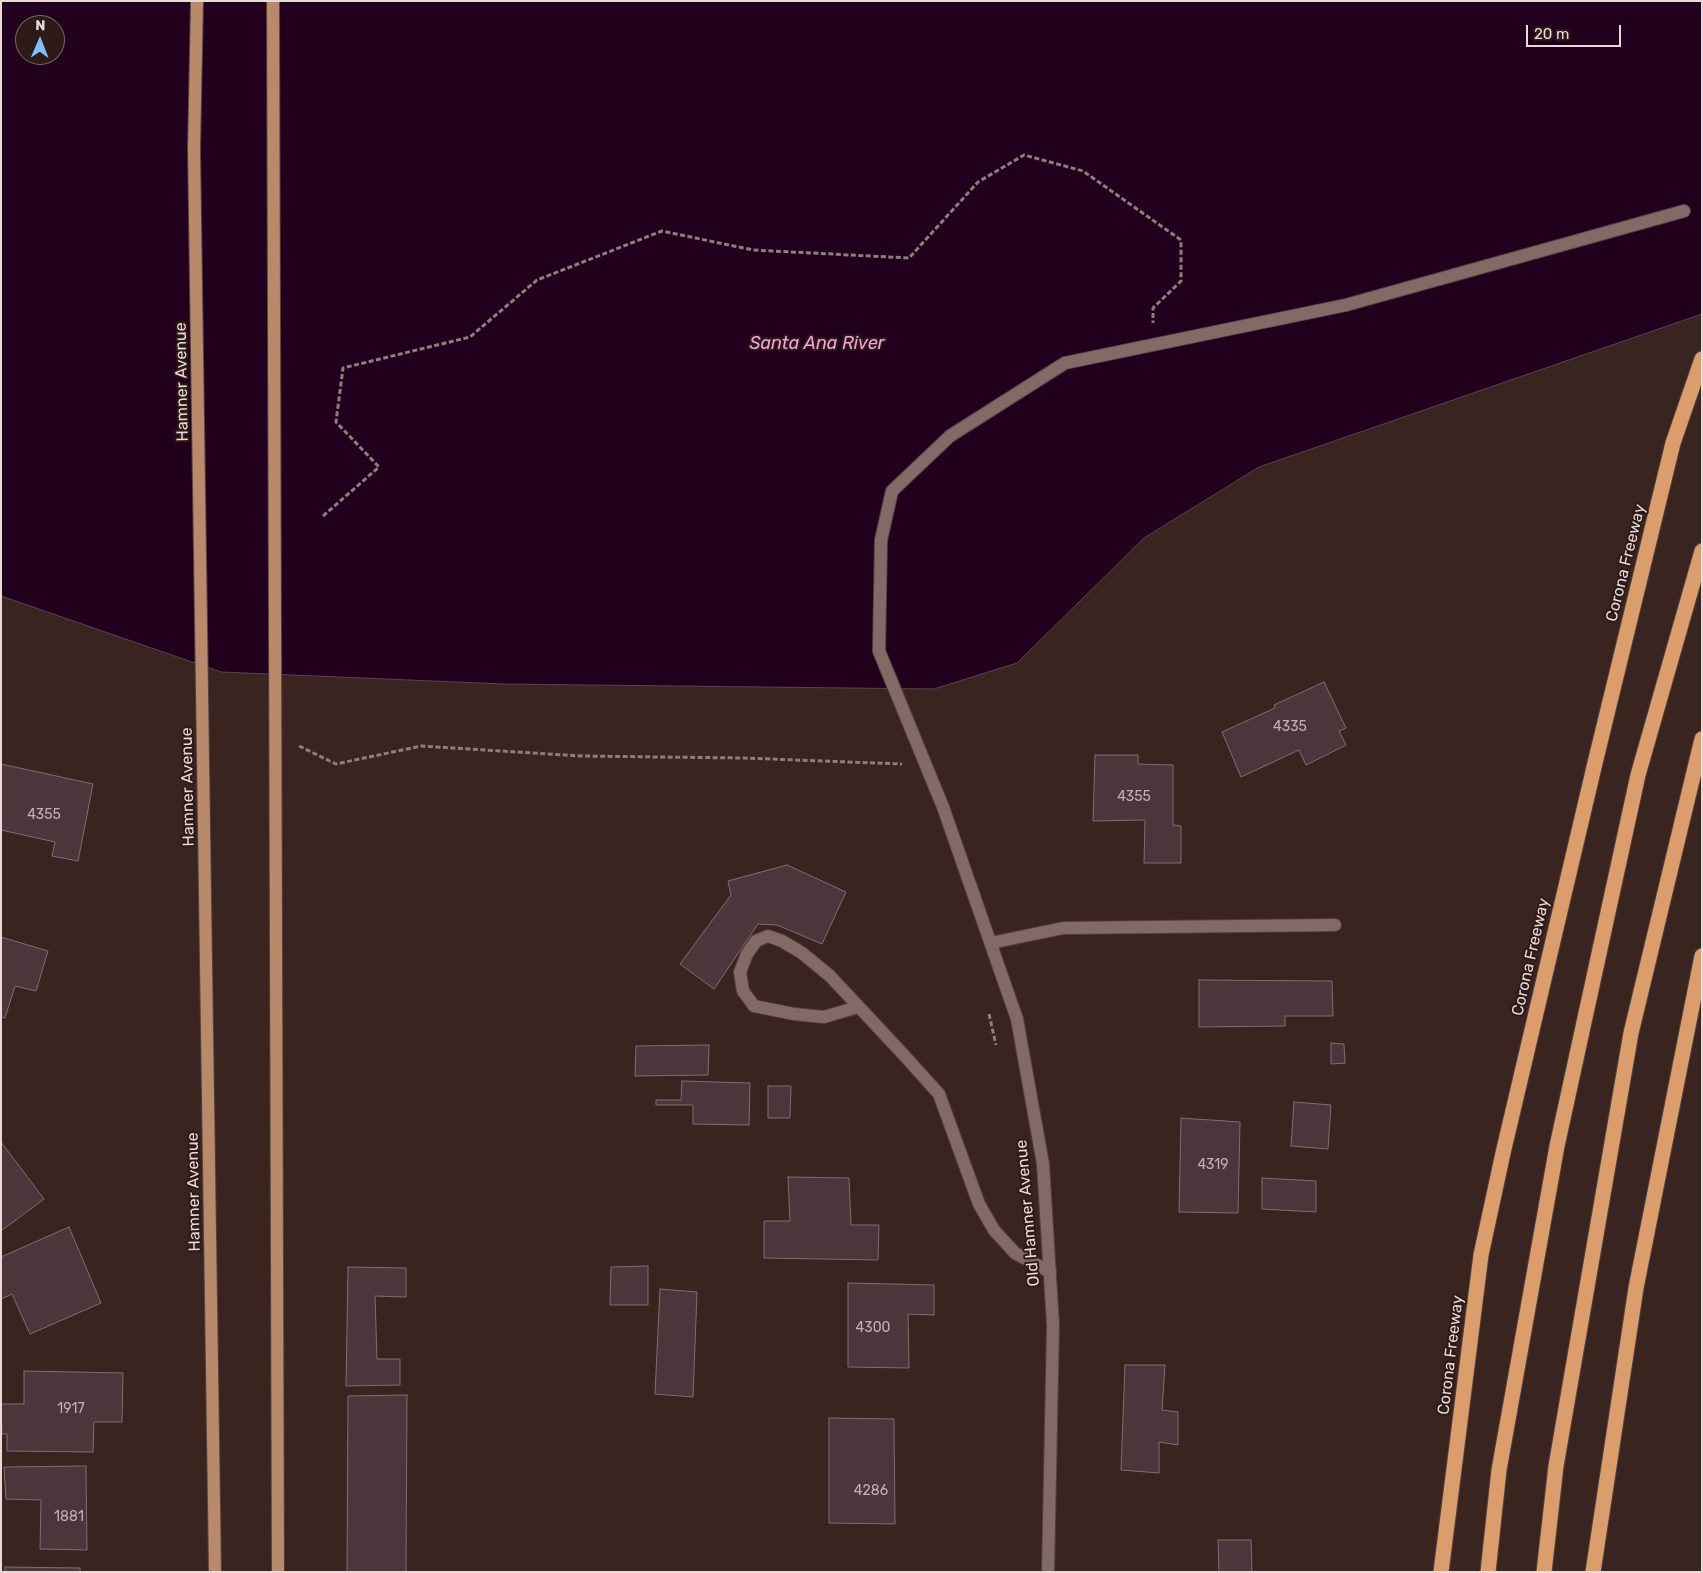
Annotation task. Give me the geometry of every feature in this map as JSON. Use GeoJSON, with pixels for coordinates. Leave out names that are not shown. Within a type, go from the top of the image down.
{"type":"FeatureCollection","features":[{"type":"Feature","properties":{"kind":"highway","name":"Corona Freeway"},"geometry":{"type":"LineString","coordinates":[[1440,1572],[1481,1255],[1590,782],[1673,443],[1702,359]]}},
{"type":"Feature","properties":{"kind":"highway"},"geometry":{"type":"LineString","coordinates":[[1488,1572],[1499,1470],[1557,1146],[1638,775],[1702,551]]}},
{"type":"Feature","properties":{"kind":"highway"},"geometry":{"type":"LineString","coordinates":[[1544,1572],[1556,1466],[1631,1033],[1702,739]]}},
{"type":"Feature","properties":{"kind":"highway"},"geometry":{"type":"LineString","coordinates":[[1592,1572],[1636,1288],[1702,956]]}},
{"type":"Feature","properties":{"kind":"main road","name":"Hamner Avenue"},"geometry":{"type":"LineString","coordinates":[[197,1],[194,149],[215,1572]]}},
{"type":"Feature","properties":{"kind":"main road"},"geometry":{"type":"LineString","coordinates":[[273,1],[278,1572]]}},
{"type":"Feature","properties":{"kind":"street","name":"Old Hamner Avenue"},"geometry":{"type":"LineString","coordinates":[[1048,1572],[1053,1325],[1043,1164],[1018,1019],[943,807],[879,651],[881,540],[892,492],[950,436],[1065,363],[1346,305],[1684,211]]}},
{"type":"Feature","properties":{"kind":"street"},"geometry":{"type":"LineString","coordinates":[[991,943],[1063,928],[1334,925]]}},
{"type":"Feature","properties":{"kind":"street"},"geometry":{"type":"LineString","coordinates":[[858,1007],[824,1017],[794,1014],[754,1006],[743,991],[740,972],[747,954],[756,941],[768,936],[802,953],[830,976],[939,1094],[979,1204],[994,1230],[1015,1253],[1050,1272]]}},
{"type":"Feature","properties":{"kind":"path"},"geometry":{"type":"LineString","coordinates":[[323,516],[379,467],[336,422],[343,368],[470,337],[537,280],[662,231],[753,250],[909,258],[978,182],[1024,155],[1083,171],[1181,240],[1181,281],[1153,308],[1152,345]]}},
{"type":"Feature","properties":{"kind":"path"},"geometry":{"type":"LineString","coordinates":[[299,746],[336,764],[421,746],[581,756],[742,758],[906,764]]}},
{"type":"Feature","properties":{"kind":"path"},"geometry":{"type":"LineString","coordinates":[[988,1011],[997,1048]]}},
{"type":"Feature","properties":{"kind":"water","name":"Santa Ana River"},"geometry":{"type":"Polygon","coordinates":[[[1,1],[1702,1],[1702,314],[1259,467],[1144,538],[1017,663],[934,689],[503,684],[221,672],[1,596],[1,1]]]}},
{"type":"Feature","properties":{"kind":"building"},"geometry":{"type":"Polygon","coordinates":[[[1324,682],[1346,728],[1339,731],[1346,745],[1306,765],[1299,750],[1241,777],[1222,732],[1275,708],[1274,705],[1324,682]]]}},
{"type":"Feature","properties":{"kind":"building"},"geometry":{"type":"Polygon","coordinates":[[[1095,755],[1138,755],[1138,764],[1173,765],[1173,825],[1181,826],[1181,863],[1144,863],[1145,820],[1093,821],[1095,755]]]}},
{"type":"Feature","properties":{"kind":"building"},"geometry":{"type":"Polygon","coordinates":[[[1,764],[93,784],[78,861],[52,856],[55,842],[1,830],[1,764]]]}},
{"type":"Feature","properties":{"kind":"building"},"geometry":{"type":"Polygon","coordinates":[[[787,865],[846,892],[822,944],[777,925],[758,924],[714,989],[680,964],[731,895],[728,881],[787,865]]]}},
{"type":"Feature","properties":{"kind":"building"},"geometry":{"type":"Polygon","coordinates":[[[1,937],[48,951],[36,991],[15,986],[5,1018],[1,1017],[1,937]]]}},
{"type":"Feature","properties":{"kind":"building"},"geometry":{"type":"Polygon","coordinates":[[[1199,980],[1332,981],[1333,1016],[1285,1016],[1285,1026],[1199,1027],[1199,980]]]}},
{"type":"Feature","properties":{"kind":"building"},"geometry":{"type":"Polygon","coordinates":[[[1331,1043],[1344,1044],[1345,1063],[1331,1064],[1331,1043]]]}},
{"type":"Feature","properties":{"kind":"building"},"geometry":{"type":"Polygon","coordinates":[[[709,1045],[708,1075],[635,1076],[636,1046],[709,1045]]]}},
{"type":"Feature","properties":{"kind":"building"},"geometry":{"type":"Polygon","coordinates":[[[682,1081],[750,1083],[749,1125],[693,1124],[693,1105],[656,1105],[656,1100],[681,1100],[682,1081]]]}},
{"type":"Feature","properties":{"kind":"building"},"geometry":{"type":"Polygon","coordinates":[[[768,1086],[791,1086],[790,1118],[768,1118],[768,1086]]]}},
{"type":"Feature","properties":{"kind":"building"},"geometry":{"type":"Polygon","coordinates":[[[1294,1102],[1331,1105],[1328,1149],[1291,1146],[1294,1102]]]}},
{"type":"Feature","properties":{"kind":"building"},"geometry":{"type":"Polygon","coordinates":[[[1181,1118],[1240,1122],[1238,1213],[1179,1212],[1181,1118]]]}},
{"type":"Feature","properties":{"kind":"building"},"geometry":{"type":"Polygon","coordinates":[[[1,1142],[44,1199],[1,1231],[1,1142]]]}},
{"type":"Feature","properties":{"kind":"building"},"geometry":{"type":"Polygon","coordinates":[[[788,1177],[849,1178],[851,1225],[879,1225],[878,1260],[764,1258],[764,1221],[790,1221],[788,1177]]]}},
{"type":"Feature","properties":{"kind":"building"},"geometry":{"type":"Polygon","coordinates":[[[1262,1178],[1316,1181],[1316,1212],[1262,1209],[1262,1178]]]}},
{"type":"Feature","properties":{"kind":"building"},"geometry":{"type":"Polygon","coordinates":[[[69,1227],[101,1303],[30,1334],[12,1294],[1,1299],[1,1257],[69,1227]]]}},
{"type":"Feature","properties":{"kind":"building"},"geometry":{"type":"Polygon","coordinates":[[[648,1266],[648,1305],[610,1305],[611,1267],[648,1266]]]}},
{"type":"Feature","properties":{"kind":"building"},"geometry":{"type":"Polygon","coordinates":[[[348,1267],[406,1268],[406,1297],[375,1296],[377,1359],[400,1359],[400,1385],[346,1386],[348,1267]]]}},
{"type":"Feature","properties":{"kind":"building"},"geometry":{"type":"Polygon","coordinates":[[[848,1283],[934,1285],[934,1315],[908,1314],[909,1368],[848,1367],[848,1283]]]}},
{"type":"Feature","properties":{"kind":"building"},"geometry":{"type":"Polygon","coordinates":[[[660,1289],[697,1292],[693,1397],[655,1394],[660,1289]]]}},
{"type":"Feature","properties":{"kind":"building"},"geometry":{"type":"Polygon","coordinates":[[[1125,1365],[1165,1365],[1162,1410],[1178,1412],[1178,1445],[1159,1442],[1159,1473],[1121,1470],[1125,1365]]]}},
{"type":"Feature","properties":{"kind":"building"},"geometry":{"type":"Polygon","coordinates":[[[24,1371],[123,1373],[122,1422],[94,1422],[93,1452],[7,1451],[7,1434],[2,1434],[1,1404],[24,1404],[24,1371]]]}},
{"type":"Feature","properties":{"kind":"building"},"geometry":{"type":"Polygon","coordinates":[[[407,1395],[406,1572],[347,1572],[348,1396],[407,1395]]]}},
{"type":"Feature","properties":{"kind":"building"},"geometry":{"type":"Polygon","coordinates":[[[829,1418],[894,1419],[895,1524],[829,1523],[829,1418]]]}},
{"type":"Feature","properties":{"kind":"building"},"geometry":{"type":"Polygon","coordinates":[[[86,1466],[87,1550],[40,1549],[41,1500],[6,1499],[4,1467],[86,1466]]]}},
{"type":"Feature","properties":{"kind":"building"},"geometry":{"type":"Polygon","coordinates":[[[1218,1540],[1251,1540],[1252,1572],[1219,1572],[1218,1540]]]}},
{"type":"Feature","properties":{"kind":"building"},"geometry":{"type":"Polygon","coordinates":[[[5,1567],[80,1568],[80,1572],[5,1572],[5,1567]]]}}]}
